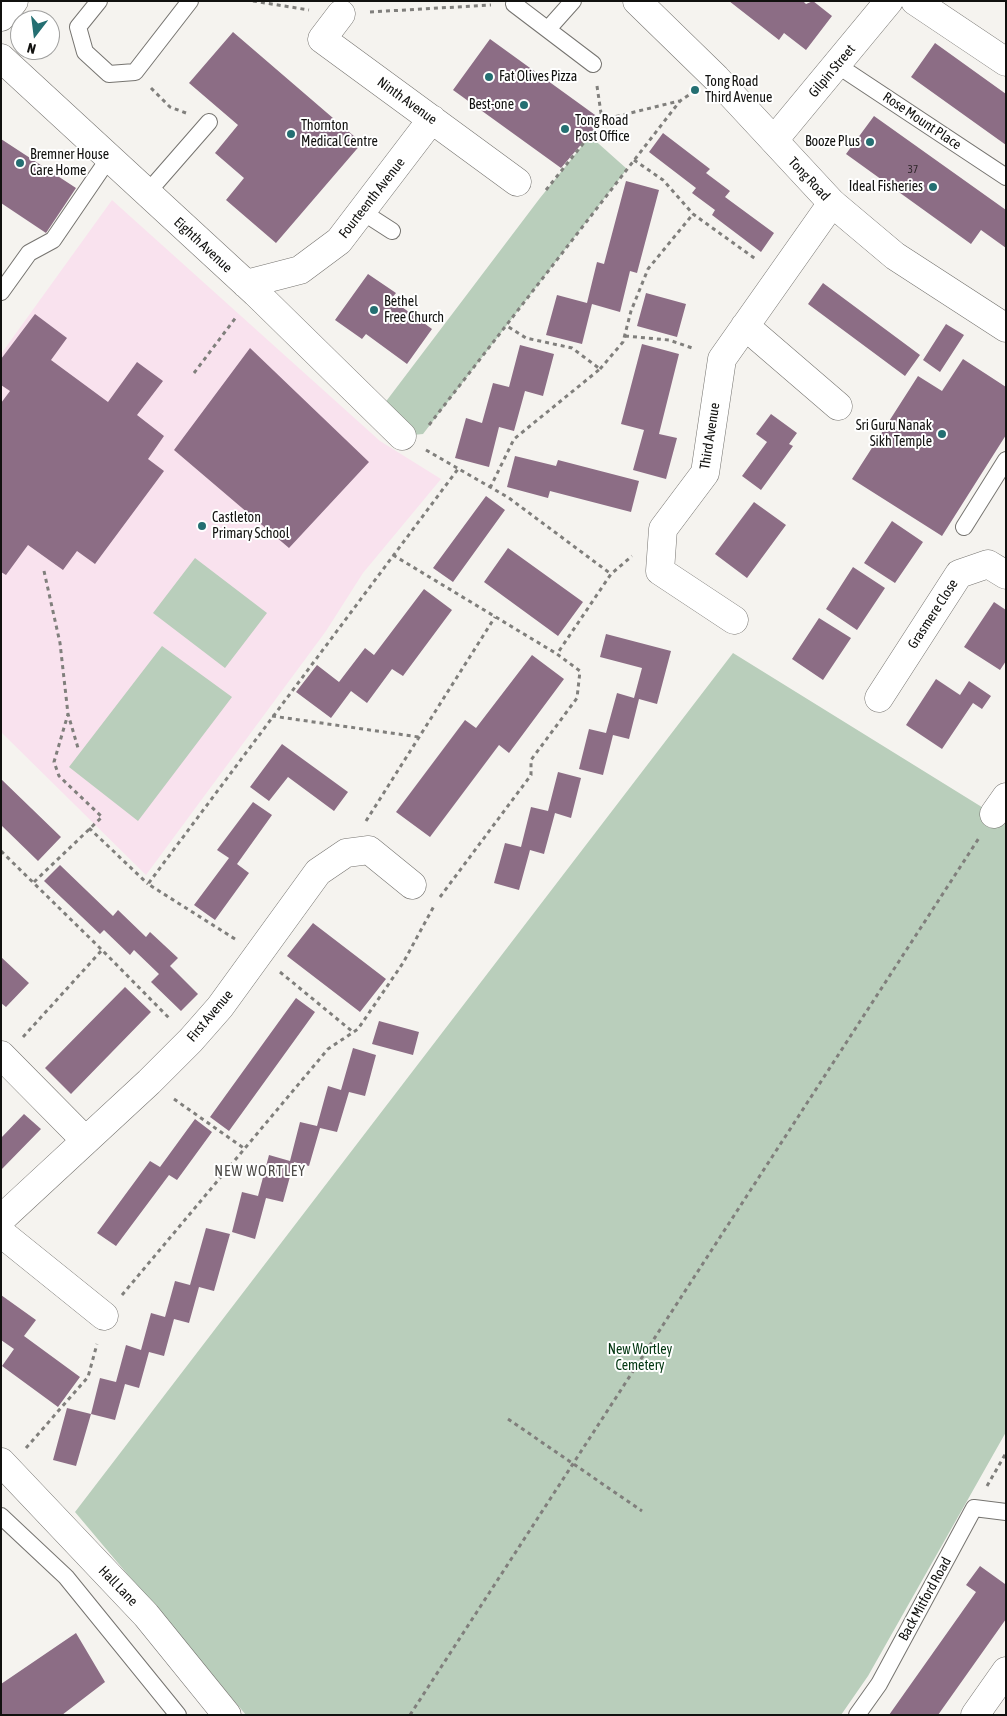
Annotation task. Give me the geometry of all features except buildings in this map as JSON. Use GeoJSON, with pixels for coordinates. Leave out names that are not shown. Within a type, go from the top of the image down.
{"type":"FeatureCollection","features":[{"type":"Feature","properties":{"kind":"street"},"geometry":{"type":"LineString","coordinates":[[1,18],[14,1]]}},
{"type":"Feature","properties":{"kind":"street","name":"Tong Road"},"geometry":{"type":"LineString","coordinates":[[637,1],[716,78],[832,204],[895,256],[1006,328]]}},
{"type":"Feature","properties":{"kind":"street","name":"Gilpin Street"},"geometry":{"type":"LineString","coordinates":[[774,140],[889,1]]}},
{"type":"Feature","properties":{"kind":"street"},"geometry":{"type":"LineString","coordinates":[[916,1],[1006,62]]}},
{"type":"Feature","properties":{"kind":"street","name":"Ninth Avenue"},"geometry":{"type":"LineString","coordinates":[[341,14],[322,40],[517,182]]}},
{"type":"Feature","properties":{"kind":"street","name":"Eighth Avenue"},"geometry":{"type":"LineString","coordinates":[[1,58],[251,289],[402,436]]}},
{"type":"Feature","properties":{"kind":"street","name":"Fourteenth Avenue"},"geometry":{"type":"LineString","coordinates":[[251,289],[300,270],[339,241],[432,119]]}},
{"type":"Feature","properties":{"kind":"street","name":"Third Avenue"},"geometry":{"type":"LineString","coordinates":[[663,529],[705,473],[722,358],[832,204]]}},
{"type":"Feature","properties":{"kind":"street"},"geometry":{"type":"LineString","coordinates":[[744,326],[838,406]]}},
{"type":"Feature","properties":{"kind":"street"},"geometry":{"type":"LineString","coordinates":[[663,529],[660,571],[734,620]]}},
{"type":"Feature","properties":{"kind":"street","name":"Grasmere Close"},"geometry":{"type":"LineString","coordinates":[[879,698],[959,574],[988,564],[1006,575]]}},
{"type":"Feature","properties":{"kind":"street","name":"First Avenue"},"geometry":{"type":"LineString","coordinates":[[1,1219],[149,1082],[191,1040],[220,1007],[318,872],[346,853],[369,850],[412,885]]}},
{"type":"Feature","properties":{"kind":"street"},"geometry":{"type":"LineString","coordinates":[[3,1056],[85,1140]]}},
{"type":"Feature","properties":{"kind":"street"},"geometry":{"type":"LineString","coordinates":[[1,1233],[104,1316]]}},
{"type":"Feature","properties":{"kind":"street","name":"Hall Lane"},"geometry":{"type":"LineString","coordinates":[[4,1466],[146,1615],[228,1715]]}},
{"type":"Feature","properties":{"kind":"street"},"geometry":{"type":"LineString","coordinates":[[975,1715],[1006,1671]]}},
{"type":"Feature","properties":{"kind":"lane"},"geometry":{"type":"LineString","coordinates":[[99,1],[78,27],[85,52],[109,74],[135,72],[190,1]]}},
{"type":"Feature","properties":{"kind":"lane"},"geometry":{"type":"LineString","coordinates":[[548,29],[573,1]]}},
{"type":"Feature","properties":{"kind":"lane"},"geometry":{"type":"LineString","coordinates":[[514,4],[593,64]]}},
{"type":"Feature","properties":{"kind":"lane","name":"Rose Mount Place"},"geometry":{"type":"LineString","coordinates":[[837,65],[1006,177]]}},
{"type":"Feature","properties":{"kind":"lane"},"geometry":{"type":"LineString","coordinates":[[147,193],[209,122]]}},
{"type":"Feature","properties":{"kind":"lane"},"geometry":{"type":"LineString","coordinates":[[1,292],[29,253],[53,240],[110,158]]}},
{"type":"Feature","properties":{"kind":"lane"},"geometry":{"type":"LineString","coordinates":[[361,211],[392,231]]}},
{"type":"Feature","properties":{"kind":"lane"},"geometry":{"type":"LineString","coordinates":[[964,527],[1006,460]]}},
{"type":"Feature","properties":{"kind":"lane"},"geometry":{"type":"LineString","coordinates":[[974,1508],[1006,1512]]}},
{"type":"Feature","properties":{"kind":"lane","name":"Back Mitford Road"},"geometry":{"type":"LineString","coordinates":[[857,1715],[879,1684],[974,1508]]}},
{"type":"Feature","properties":{"kind":"lane"},"geometry":{"type":"LineString","coordinates":[[1,1516],[66,1577],[178,1715]]}},
{"type":"Feature","properties":{"kind":"path"},"geometry":{"type":"LineString","coordinates":[[253,1],[341,14],[514,4]]}},
{"type":"Feature","properties":{"kind":"path"},"geometry":{"type":"LineString","coordinates":[[593,64],[602,120]]}},
{"type":"Feature","properties":{"kind":"path"},"geometry":{"type":"LineString","coordinates":[[135,72],[170,107],[209,122]]}},
{"type":"Feature","properties":{"kind":"path"},"geometry":{"type":"LineString","coordinates":[[517,182],[540,198],[602,120],[680,101],[716,78]]}},
{"type":"Feature","properties":{"kind":"path"},"geometry":{"type":"LineString","coordinates":[[402,436],[423,434],[680,101]]}},
{"type":"Feature","properties":{"kind":"path"},"geometry":{"type":"LineString","coordinates":[[634,160],[663,180],[693,214],[780,277]]}},
{"type":"Feature","properties":{"kind":"path"},"geometry":{"type":"LineString","coordinates":[[490,488],[514,438],[600,369],[623,342],[631,311],[648,269],[693,214]]}},
{"type":"Feature","properties":{"kind":"path"},"geometry":{"type":"LineString","coordinates":[[194,373],[251,289]]}},
{"type":"Feature","properties":{"kind":"path"},"geometry":{"type":"LineString","coordinates":[[506,326],[526,338],[572,348],[600,369]]}},
{"type":"Feature","properties":{"kind":"path"},"geometry":{"type":"LineString","coordinates":[[625,336],[668,340],[722,358]]}},
{"type":"Feature","properties":{"kind":"path"},"geometry":{"type":"LineString","coordinates":[[402,436],[509,498],[611,574]]}},
{"type":"Feature","properties":{"kind":"path"},"geometry":{"type":"LineString","coordinates":[[148,884],[458,469]]}},
{"type":"Feature","properties":{"kind":"path"},"geometry":{"type":"LineString","coordinates":[[557,654],[611,574],[663,529]]}},
{"type":"Feature","properties":{"kind":"path"},"geometry":{"type":"LineString","coordinates":[[4,1466],[88,1377],[104,1316],[328,1049],[358,1029],[404,963],[436,902],[531,775],[531,760],[577,698],[580,671],[557,654],[393,554]]}},
{"type":"Feature","properties":{"kind":"path"},"geometry":{"type":"LineString","coordinates":[[44,571],[60,643],[68,714],[78,748]]}},
{"type":"Feature","properties":{"kind":"path"},"geometry":{"type":"LineString","coordinates":[[346,853],[495,617]]}},
{"type":"Feature","properties":{"kind":"path"},"geometry":{"type":"LineString","coordinates":[[34,882],[102,817],[59,776],[54,762],[68,714]]}},
{"type":"Feature","properties":{"kind":"path"},"geometry":{"type":"LineString","coordinates":[[272,716],[419,737]]}},
{"type":"Feature","properties":{"kind":"path"},"geometry":{"type":"LineString","coordinates":[[410,1715],[1000,806]]}},
{"type":"Feature","properties":{"kind":"path"},"geometry":{"type":"LineString","coordinates":[[89,828],[148,884],[259,954],[352,1032]]}},
{"type":"Feature","properties":{"kind":"path"},"geometry":{"type":"LineString","coordinates":[[1,851],[191,1040]]}},
{"type":"Feature","properties":{"kind":"path"},"geometry":{"type":"LineString","coordinates":[[3,1056],[102,950]]}},
{"type":"Feature","properties":{"kind":"path"},"geometry":{"type":"LineString","coordinates":[[149,1082],[245,1149]]}},
{"type":"Feature","properties":{"kind":"path"},"geometry":{"type":"LineString","coordinates":[[508,1419],[642,1510]]}},
{"type":"Feature","properties":{"kind":"path"},"geometry":{"type":"LineString","coordinates":[[974,1508],[1006,1453]]}},
{"type":"Feature","properties":{"kind":"shaded area","name":"Castleton Primary School"},"geometry":{"type":"Polygon","coordinates":[[[112,200],[380,441],[441,479],[363,573],[326,631],[146,875],[1,732],[1,354],[112,200]]]}},
{"type":"Feature","properties":{"kind":"green space"},"geometry":{"type":"Polygon","coordinates":[[[590,136],[627,169],[423,434],[402,436],[378,412],[540,198],[590,136]]]}},
{"type":"Feature","properties":{"kind":"green space"},"geometry":{"type":"Polygon","coordinates":[[[195,558],[267,613],[225,668],[153,613],[195,558]]]}},
{"type":"Feature","properties":{"kind":"green space"},"geometry":{"type":"Polygon","coordinates":[[[162,646],[232,697],[138,821],[69,767],[162,646]]]}},
{"type":"Feature","properties":{"kind":"green space","name":"New Wortley Cemetery"},"geometry":{"type":"Polygon","coordinates":[[[733,653],[1006,822],[1006,1432],[868,1676],[841,1715],[246,1715],[75,1512],[733,653]]]}},
{"type":"Feature","properties":{"kind":"place","name":"Fat Olives Pizza"},"geometry":{"type":"Point","coordinates":[489,77]}},
{"type":"Feature","properties":{"kind":"place","name":"Tong Road Third Avenue"},"geometry":{"type":"Point","coordinates":[695,90]}},
{"type":"Feature","properties":{"kind":"place","name":"Best-one"},"geometry":{"type":"Point","coordinates":[524,105]}},
{"type":"Feature","properties":{"kind":"place","name":"Tong Road Post Office"},"geometry":{"type":"Point","coordinates":[565,129]}},
{"type":"Feature","properties":{"kind":"place","name":"Thornton Medical Centre"},"geometry":{"type":"Point","coordinates":[291,134]}},
{"type":"Feature","properties":{"kind":"place","name":"Booze Plus"},"geometry":{"type":"Point","coordinates":[870,142]}},
{"type":"Feature","properties":{"kind":"place","name":"Bremner House Care Home"},"geometry":{"type":"Point","coordinates":[20,163]}},
{"type":"Feature","properties":{"kind":"place","name":"Ideal Fisheries"},"geometry":{"type":"Point","coordinates":[933,187]}},
{"type":"Feature","properties":{"kind":"place","name":"Bethel Free Church"},"geometry":{"type":"Point","coordinates":[374,310]}},
{"type":"Feature","properties":{"kind":"place","name":"Sri Guru Nanak Sikh Temple"},"geometry":{"type":"Point","coordinates":[942,434]}},
{"type":"Feature","properties":{"kind":"place","name":"Castleton Primary School"},"geometry":{"type":"Point","coordinates":[202,526]}},
{"type":"Feature","properties":{"kind":"district","name":"NEW WORTLEY"},"geometry":{"type":"Point","coordinates":[260,1171]}}]}
